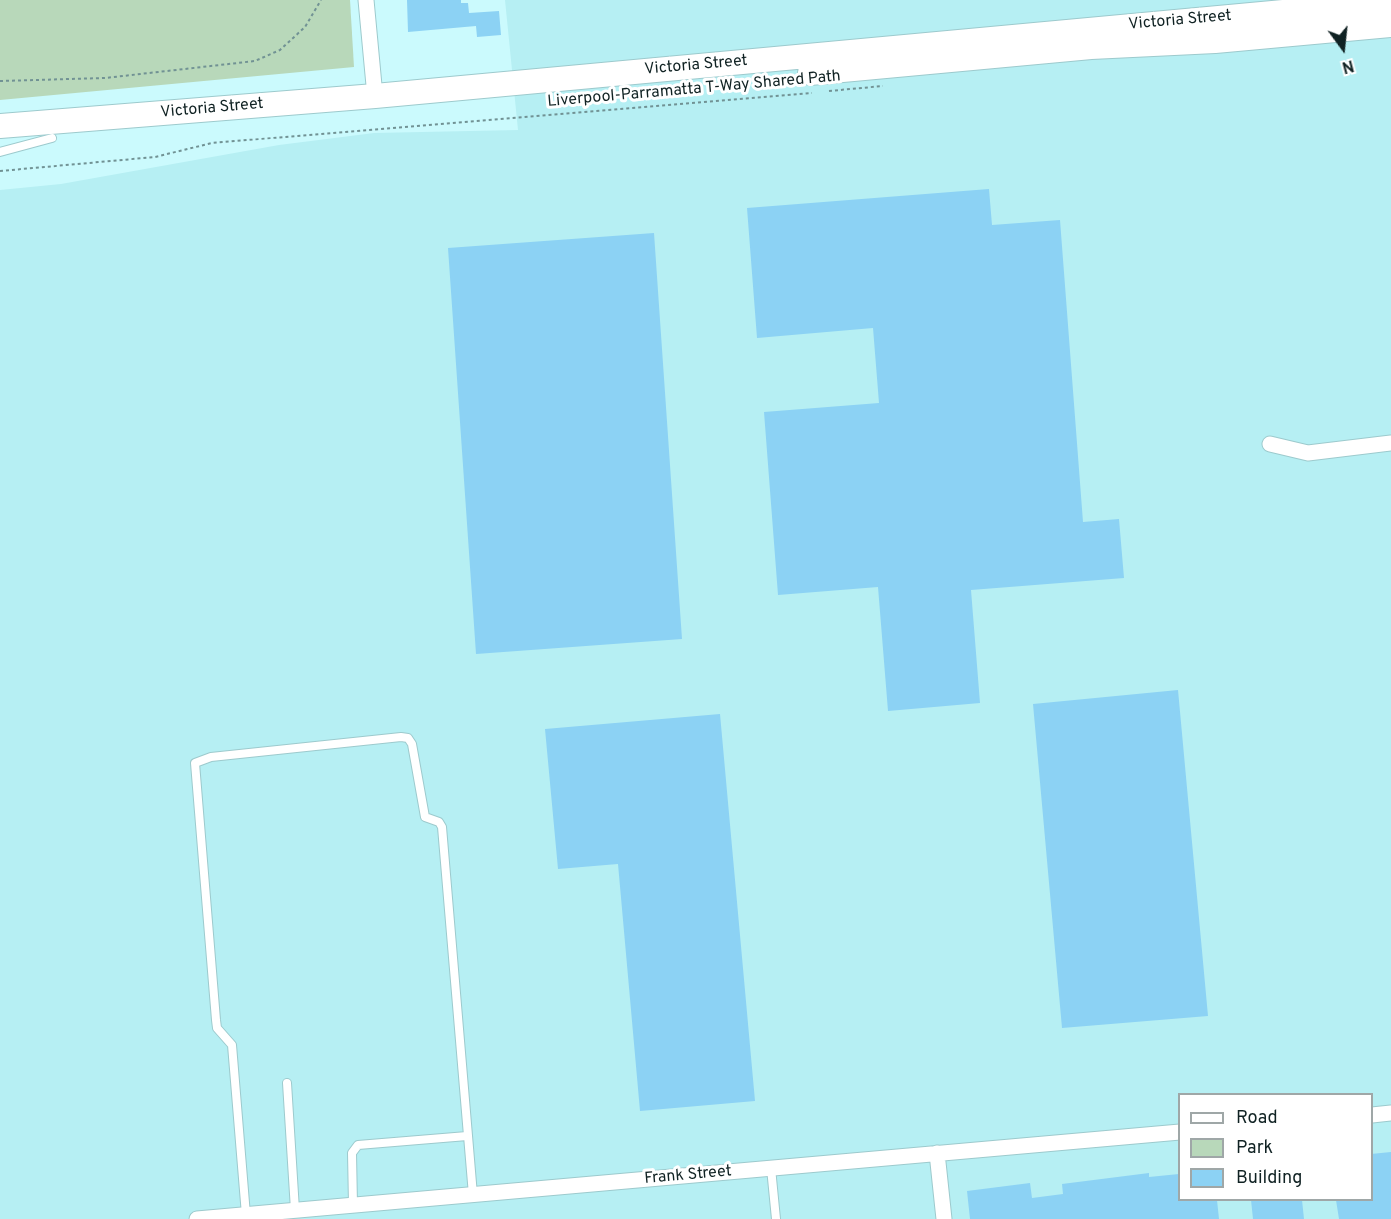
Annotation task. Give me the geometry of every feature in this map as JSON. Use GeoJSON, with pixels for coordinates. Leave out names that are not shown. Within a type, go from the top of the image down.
{"type":"FeatureCollection","features":[{"type":"Feature","properties":{"kind":"main road","name":"Victoria Street"},"geometry":{"type":"LineString","coordinates":[[0,126],[375,96],[1391,2]]}},
{"type":"Feature","properties":{"kind":"main road","name":"Victoria Street"},"geometry":{"type":"LineString","coordinates":[[0,143],[1091,47],[1215,41],[1391,25]]}},
{"type":"Feature","properties":{"kind":"street"},"geometry":{"type":"LineString","coordinates":[[366,0],[375,96]]}},
{"type":"Feature","properties":{"kind":"street"},"geometry":{"type":"LineString","coordinates":[[1270,444],[1308,453],[1391,443]]}},
{"type":"Feature","properties":{"kind":"street"},"geometry":{"type":"LineString","coordinates":[[1373,1115],[1391,1113]]}},
{"type":"Feature","properties":{"kind":"street","name":"Frank Street"},"geometry":{"type":"LineString","coordinates":[[197,1219],[1178,1131]]}},
{"type":"Feature","properties":{"kind":"street"},"geometry":{"type":"LineString","coordinates":[[937,1153],[944,1219]]}},
{"type":"Feature","properties":{"kind":"lane"},"geometry":{"type":"LineString","coordinates":[[0,152],[52,138]]}},
{"type":"Feature","properties":{"kind":"lane"},"geometry":{"type":"LineString","coordinates":[[246,1215],[232,1045],[217,1028],[216,1020],[195,763],[201,760],[401,737],[408,738],[417,760],[422,810],[425,817],[439,822],[442,827],[473,1195]]}},
{"type":"Feature","properties":{"kind":"lane"},"geometry":{"type":"LineString","coordinates":[[287,1083],[295,1210]]}},
{"type":"Feature","properties":{"kind":"lane"},"geometry":{"type":"LineString","coordinates":[[353,1205],[352,1153],[358,1145],[467,1136]]}},
{"type":"Feature","properties":{"kind":"lane"},"geometry":{"type":"LineString","coordinates":[[771,1168],[776,1219]]}},
{"type":"Feature","properties":{"kind":"path"},"geometry":{"type":"LineString","coordinates":[[0,81],[105,78],[255,61],[279,50],[305,27],[321,0]]}},
{"type":"Feature","properties":{"kind":"path","name":"Liverpool-Parramatta T-Way Shared Path"},"geometry":{"type":"LineString","coordinates":[[826,92],[885,86]]}},
{"type":"Feature","properties":{"kind":"path","name":"Liverpool-Parramatta T-Way Shared Path"},"geometry":{"type":"LineString","coordinates":[[0,171],[155,157],[212,143],[815,93]]}},
{"type":"Feature","properties":{"kind":"shaded area"},"geometry":{"type":"Polygon","coordinates":[[[505,0],[1391,0],[1391,1219],[0,1219],[0,190],[61,184],[279,145],[374,133],[518,130],[505,0]]]}},
{"type":"Feature","properties":{"kind":"green space"},"geometry":{"type":"Polygon","coordinates":[[[0,0],[350,0],[354,67],[0,100],[0,0]]]}},
{"type":"Feature","properties":{"kind":"building"},"geometry":{"type":"Polygon","coordinates":[[[407,0],[461,0],[461,3],[468,3],[469,13],[499,11],[501,35],[477,37],[476,26],[408,32],[407,0]]]}},
{"type":"Feature","properties":{"kind":"building"},"geometry":{"type":"Polygon","coordinates":[[[989,189],[992,225],[1060,220],[1083,522],[1119,519],[1124,578],[971,590],[980,703],[888,711],[878,587],[778,595],[764,412],[879,403],[873,328],[757,338],[747,208],[989,189]]]}},
{"type":"Feature","properties":{"kind":"building"},"geometry":{"type":"Polygon","coordinates":[[[654,233],[682,639],[476,654],[448,248],[654,233]]]}},
{"type":"Feature","properties":{"kind":"building"},"geometry":{"type":"Polygon","coordinates":[[[1178,690],[1208,1016],[1062,1028],[1033,704],[1178,690]]]}},
{"type":"Feature","properties":{"kind":"building"},"geometry":{"type":"Polygon","coordinates":[[[720,714],[755,1101],[640,1111],[618,864],[558,869],[545,729],[720,714]]]}},
{"type":"Feature","properties":{"kind":"building"},"geometry":{"type":"Polygon","coordinates":[[[1391,1152],[1391,1219],[1339,1219],[1336,1201],[1373,1201],[1373,1154],[1391,1152]]]}},
{"type":"Feature","properties":{"kind":"building"},"geometry":{"type":"Polygon","coordinates":[[[1149,1173],[1149,1177],[1178,1174],[1178,1201],[1217,1201],[1219,1219],[970,1219],[967,1191],[1030,1183],[1032,1198],[1063,1194],[1062,1184],[1149,1173]]]}},
{"type":"Feature","properties":{"kind":"building"},"geometry":{"type":"Polygon","coordinates":[[[1251,1201],[1302,1201],[1304,1219],[1253,1219],[1251,1201]]]}}]}
